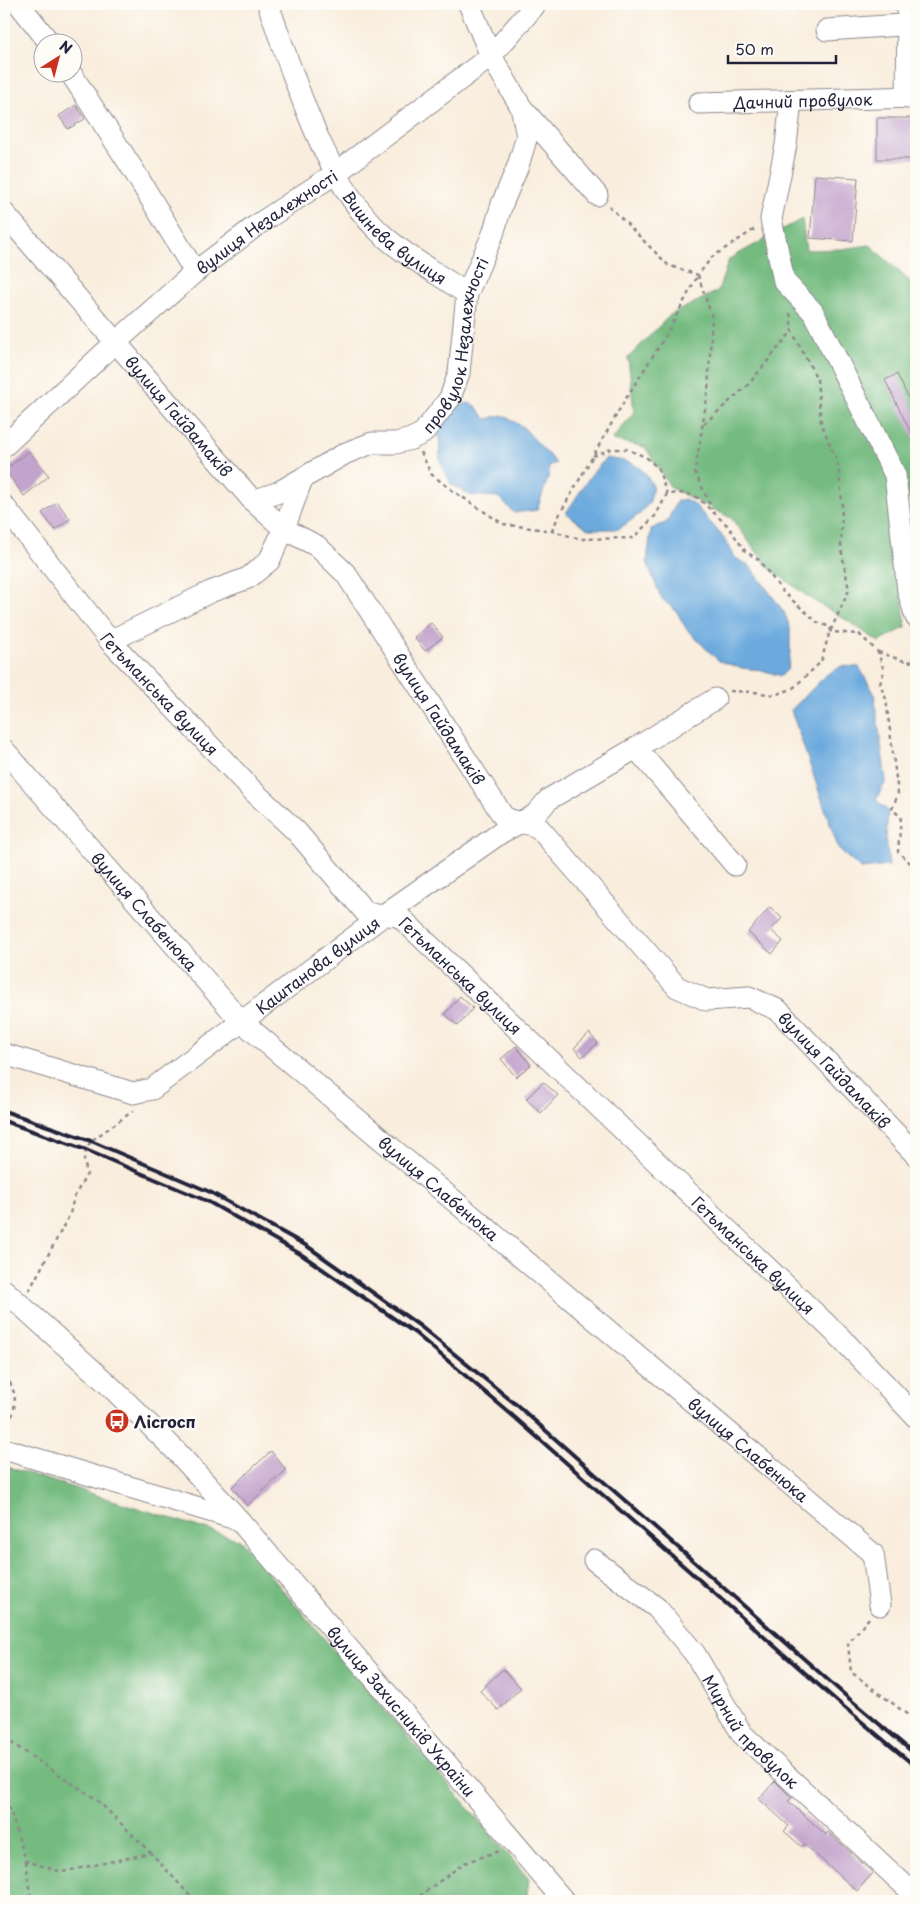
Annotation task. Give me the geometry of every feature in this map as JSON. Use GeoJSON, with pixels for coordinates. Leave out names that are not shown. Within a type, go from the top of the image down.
{"type":"FeatureCollection","features":[{"type":"Feature","properties":{"kind":"street"},"geometry":{"type":"LineString","coordinates":[[4,11],[18,4],[41,32]]}},
{"type":"Feature","properties":{"kind":"street","name":"Вишнева вулиця"},"geometry":{"type":"LineString","coordinates":[[268,4],[303,101],[336,173],[366,217],[385,237],[467,294]]}},
{"type":"Feature","properties":{"kind":"street","name":"провулок Незалежності"},"geometry":{"type":"LineString","coordinates":[[469,4],[490,56],[521,107],[597,195]]}},
{"type":"Feature","properties":{"kind":"street","name":"вулиця Незалежності"},"geometry":{"type":"LineString","coordinates":[[4,446],[115,342],[195,272],[257,225],[336,173],[490,56],[536,4]]}},
{"type":"Feature","properties":{"kind":"street","name":"Дачний провулок"},"geometry":{"type":"LineString","coordinates":[[699,104],[912,97],[911,19],[826,30]]}},
{"type":"Feature","properties":{"kind":"street"},"geometry":{"type":"LineString","coordinates":[[76,82],[134,171],[195,272]]}},
{"type":"Feature","properties":{"kind":"street"},"geometry":{"type":"LineString","coordinates":[[791,101],[786,145],[771,219],[784,281],[813,312],[895,476],[908,590],[916,618]]}},
{"type":"Feature","properties":{"kind":"street","name":"провулок Незалежності"},"geometry":{"type":"LineString","coordinates":[[253,501],[279,492],[346,454],[372,443],[396,443],[423,433],[450,398],[459,373],[467,294],[493,234],[527,136],[521,107]]}},
{"type":"Feature","properties":{"kind":"street","name":"вулиця Гайдамаків"},"geometry":{"type":"LineString","coordinates":[[4,213],[253,501],[284,529],[317,546],[346,574],[503,816],[511,822],[533,824],[540,829],[677,987],[706,1000],[749,998],[778,1010],[916,1155]]}},
{"type":"Feature","properties":{"kind":"street"},"geometry":{"type":"LineString","coordinates":[[110,641],[210,592],[248,578],[269,561],[284,529],[302,479]]}},
{"type":"Feature","properties":{"kind":"street","name":"Гетьманська вулиця"},"geometry":{"type":"LineString","coordinates":[[4,506],[110,641],[253,791],[296,831],[366,913],[399,916],[844,1341],[916,1417]]}},
{"type":"Feature","properties":{"kind":"street","name":"Каштанова вулиця"},"geometry":{"type":"LineString","coordinates":[[4,1054],[133,1093],[152,1089],[385,914],[502,832],[535,815],[549,799],[715,699]]}},
{"type":"Feature","properties":{"kind":"street"},"geometry":{"type":"LineString","coordinates":[[636,748],[735,865]]}},
{"type":"Feature","properties":{"kind":"street","name":"вулиця Слабенюка"},"geometry":{"type":"LineString","coordinates":[[4,750],[241,1021],[873,1554],[880,1605]]}},
{"type":"Feature","properties":{"kind":"street","name":"вулиця Захисників України"},"geometry":{"type":"LineString","coordinates":[[11,1297],[117,1393],[176,1452],[239,1520],[564,1901]]}},
{"type":"Feature","properties":{"kind":"street"},"geometry":{"type":"LineString","coordinates":[[4,1450],[239,1520]]}},
{"type":"Feature","properties":{"kind":"street","name":"Мирний провулок"},"geometry":{"type":"LineString","coordinates":[[594,1560],[657,1608],[695,1654],[742,1734],[916,1896]]}},
{"type":"Feature","properties":{"kind":"path"},"geometry":{"type":"LineString","coordinates":[[597,195],[668,265],[698,275]]}},
{"type":"Feature","properties":{"kind":"path"},"geometry":{"type":"LineString","coordinates":[[552,531],[558,517],[625,400],[665,337],[698,275],[712,257],[742,238]]}},
{"type":"Feature","properties":{"kind":"path"},"geometry":{"type":"LineString","coordinates":[[698,275],[712,317],[708,391],[695,472],[712,511]]}},
{"type":"Feature","properties":{"kind":"path"},"geometry":{"type":"LineString","coordinates":[[715,699],[728,691],[774,695],[792,689],[821,662],[830,630],[849,590],[841,548],[842,502],[838,464],[821,423],[817,379],[792,331],[790,312]]}},
{"type":"Feature","properties":{"kind":"path"},"geometry":{"type":"LineString","coordinates":[[703,424],[748,385],[792,331]]}},
{"type":"Feature","properties":{"kind":"path"},"geometry":{"type":"LineString","coordinates":[[417,436],[423,458],[431,474],[503,524],[552,531],[580,539],[633,538],[656,515],[667,494],[658,468],[646,457],[626,449],[611,449],[593,456]]}},
{"type":"Feature","properties":{"kind":"path"},"geometry":{"type":"LineString","coordinates":[[667,494],[686,493],[698,498],[728,526],[745,551],[759,560],[783,592],[817,622],[830,627],[830,630],[859,634],[878,652],[907,662],[916,661]]}},
{"type":"Feature","properties":{"kind":"path"},"geometry":{"type":"LineString","coordinates":[[878,652],[884,671],[880,684],[886,699],[898,794],[892,809],[901,816],[898,852],[916,868]]}},
{"type":"Feature","properties":{"kind":"path"},"geometry":{"type":"LineString","coordinates":[[4,1433],[14,1410],[16,1395],[8,1378],[7,1317],[11,1297],[26,1296],[70,1214],[74,1197],[87,1174],[84,1160],[86,1150],[91,1141],[136,1110]]}},
{"type":"Feature","properties":{"kind":"path"},"geometry":{"type":"LineString","coordinates":[[880,1605],[848,1644],[851,1672],[916,1721]]}},
{"type":"Feature","properties":{"kind":"path"},"geometry":{"type":"LineString","coordinates":[[4,1738],[96,1799],[151,1853],[195,1901]]}},
{"type":"Feature","properties":{"kind":"path"},"geometry":{"type":"LineString","coordinates":[[4,1791],[26,1861],[31,1901]]}},
{"type":"Feature","properties":{"kind":"path"},"geometry":{"type":"LineString","coordinates":[[413,1901],[464,1863],[517,1845]]}},
{"type":"Feature","properties":{"kind":"path"},"geometry":{"type":"LineString","coordinates":[[26,1861],[62,1872],[151,1853]]}},
{"type":"Feature","properties":{"kind":"green space"},"geometry":{"type":"Polygon","coordinates":[[[802,219],[806,250],[842,249],[870,245],[916,287],[916,480],[893,532],[906,627],[879,642],[811,599],[769,568],[731,518],[671,488],[645,447],[612,440],[634,412],[628,358],[670,315],[718,291],[729,259],[802,219]]]}},
{"type":"Feature","properties":{"kind":"green space"},"geometry":{"type":"Polygon","coordinates":[[[4,1466],[240,1540],[529,1879],[526,1901],[4,1901],[4,1466]]]}},
{"type":"Feature","properties":{"kind":"water"},"geometry":{"type":"Polygon","coordinates":[[[467,403],[475,405],[486,419],[503,415],[523,427],[556,463],[549,466],[549,475],[537,510],[514,513],[498,497],[470,495],[451,484],[440,461],[439,432],[454,408],[467,403]]]}},
{"type":"Feature","properties":{"kind":"water"},"geometry":{"type":"Polygon","coordinates":[[[606,458],[628,462],[644,472],[653,486],[650,501],[641,513],[619,529],[588,529],[566,513],[591,475],[606,458]]]}},
{"type":"Feature","properties":{"kind":"water"},"geometry":{"type":"Polygon","coordinates":[[[685,499],[695,505],[724,538],[734,557],[750,566],[784,612],[790,627],[790,652],[788,669],[781,676],[762,670],[741,668],[719,661],[687,630],[677,612],[661,598],[647,562],[651,529],[667,522],[677,501],[685,499]]]}},
{"type":"Feature","properties":{"kind":"water"},"geometry":{"type":"Polygon","coordinates":[[[842,666],[859,667],[874,693],[886,781],[876,800],[888,811],[886,840],[889,866],[861,869],[839,850],[791,710],[826,675],[842,666]]]}},
{"type":"Feature","properties":{"kind":"building"},"geometry":{"type":"Polygon","coordinates":[[[76,105],[85,119],[68,129],[59,116],[76,105]]]}},
{"type":"Feature","properties":{"kind":"building"},"geometry":{"type":"Polygon","coordinates":[[[877,118],[916,118],[916,159],[877,159],[877,118]]]}},
{"type":"Feature","properties":{"kind":"building"},"geometry":{"type":"Polygon","coordinates":[[[815,175],[858,178],[853,241],[810,238],[815,175]]]}},
{"type":"Feature","properties":{"kind":"building"},"geometry":{"type":"Polygon","coordinates":[[[897,374],[916,414],[916,443],[885,380],[897,374]]]}},
{"type":"Feature","properties":{"kind":"building"},"geometry":{"type":"Polygon","coordinates":[[[29,451],[49,476],[24,496],[5,470],[29,451]]]}},
{"type":"Feature","properties":{"kind":"building"},"geometry":{"type":"Polygon","coordinates":[[[57,502],[70,519],[55,530],[42,513],[57,502]]]}},
{"type":"Feature","properties":{"kind":"building"},"geometry":{"type":"Polygon","coordinates":[[[431,623],[443,637],[425,651],[414,637],[431,623]]]}},
{"type":"Feature","properties":{"kind":"building"},"geometry":{"type":"Polygon","coordinates":[[[770,907],[782,918],[771,930],[783,941],[772,954],[748,932],[770,907]]]}},
{"type":"Feature","properties":{"kind":"building"},"geometry":{"type":"Polygon","coordinates":[[[460,996],[473,1008],[458,1026],[445,1014],[460,996]]]}},
{"type":"Feature","properties":{"kind":"building"},"geometry":{"type":"Polygon","coordinates":[[[589,1033],[598,1043],[582,1057],[574,1048],[589,1033]]]}},
{"type":"Feature","properties":{"kind":"building"},"geometry":{"type":"Polygon","coordinates":[[[516,1046],[531,1065],[516,1077],[501,1059],[516,1046]]]}},
{"type":"Feature","properties":{"kind":"building"},"geometry":{"type":"Polygon","coordinates":[[[543,1082],[558,1095],[541,1113],[526,1099],[543,1082]]]}},
{"type":"Feature","properties":{"kind":"building"},"geometry":{"type":"Polygon","coordinates":[[[271,1451],[286,1470],[247,1506],[232,1487],[271,1451]]]}},
{"type":"Feature","properties":{"kind":"building"},"geometry":{"type":"Polygon","coordinates":[[[503,1669],[521,1688],[498,1710],[480,1691],[503,1669]]]}},
{"type":"Feature","properties":{"kind":"building"},"geometry":{"type":"Polygon","coordinates":[[[775,1781],[792,1798],[788,1801],[826,1835],[828,1832],[873,1873],[857,1891],[804,1844],[802,1847],[784,1831],[789,1826],[759,1799],[775,1781]]]}},
{"type":"Feature","properties":{"kind":"railway"},"geometry":{"type":"LineString","coordinates":[[4,1111],[91,1141],[210,1192],[307,1246],[420,1326],[518,1406],[846,1696],[916,1755]]}},
{"type":"Feature","properties":{"kind":"railway"},"geometry":{"type":"LineString","coordinates":[[4,1121],[86,1150],[207,1201],[302,1255],[415,1333],[512,1415],[838,1702],[916,1767]]}},
{"type":"Feature","properties":{"kind":"place","name":"Лісгосп"},"geometry":{"type":"Point","coordinates":[117,1421]}}]}
